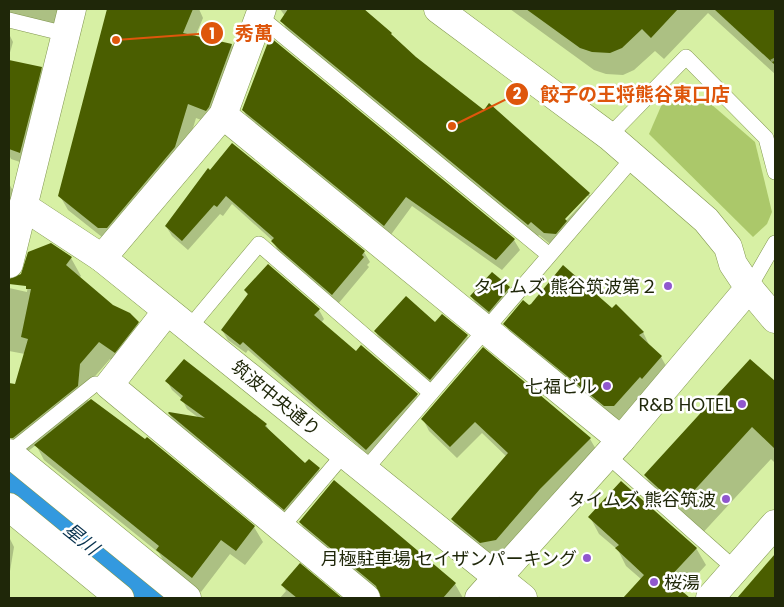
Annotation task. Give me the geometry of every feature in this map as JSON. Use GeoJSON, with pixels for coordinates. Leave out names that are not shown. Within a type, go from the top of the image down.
{"type":"FeatureCollection","features":[{"type":"Feature","properties":{"kind":"street"},"geometry":{"type":"LineString","coordinates":[[438,9],[609,136],[706,220],[728,247],[733,264],[749,288],[775,319]]}},
{"type":"Feature","properties":{"kind":"street"},"geometry":{"type":"LineString","coordinates":[[102,258],[224,115],[260,13]]}},
{"type":"Feature","properties":{"kind":"street"},"geometry":{"type":"LineString","coordinates":[[9,264],[69,21]]}},
{"type":"Feature","properties":{"kind":"street"},"geometry":{"type":"LineString","coordinates":[[224,115],[486,328],[614,447]]}},
{"type":"Feature","properties":{"kind":"street","name":"筑波中央通り"},"geometry":{"type":"LineString","coordinates":[[23,206],[102,258],[523,598]]}},
{"type":"Feature","properties":{"kind":"street"},"geometry":{"type":"LineString","coordinates":[[479,598],[614,447],[749,288]]}},
{"type":"Feature","properties":{"kind":"street"},"geometry":{"type":"LineString","coordinates":[[167,311],[109,385],[366,598]]}},
{"type":"Feature","properties":{"kind":"street"},"geometry":{"type":"LineString","coordinates":[[9,453],[187,598]]}},
{"type":"Feature","properties":{"kind":"street"},"geometry":{"type":"LineString","coordinates":[[9,507],[120,598]]}},
{"type":"Feature","properties":{"kind":"street"},"geometry":{"type":"LineString","coordinates":[[710,598],[775,524]]}},
{"type":"Feature","properties":{"kind":"lane"},"geometry":{"type":"LineString","coordinates":[[260,13],[549,255]]}},
{"type":"Feature","properties":{"kind":"lane"},"geometry":{"type":"LineString","coordinates":[[9,20],[69,21]]}},
{"type":"Feature","properties":{"kind":"lane"},"geometry":{"type":"LineString","coordinates":[[609,136],[686,57],[766,138],[775,172]]}},
{"type":"Feature","properties":{"kind":"lane"},"geometry":{"type":"LineString","coordinates":[[281,528],[431,393],[634,157]]}},
{"type":"Feature","properties":{"kind":"lane"},"geometry":{"type":"LineString","coordinates":[[749,288],[775,243]]}},
{"type":"Feature","properties":{"kind":"lane"},"geometry":{"type":"LineString","coordinates":[[188,328],[259,244],[431,393]]}},
{"type":"Feature","properties":{"kind":"lane"},"geometry":{"type":"LineString","coordinates":[[9,453],[95,384],[109,385]]}},
{"type":"Feature","properties":{"kind":"lane"},"geometry":{"type":"LineString","coordinates":[[614,447],[736,570]]}},
{"type":"Feature","properties":{"kind":"path"},"geometry":{"type":"LineString","coordinates":[[771,61],[775,59]]}},
{"type":"Feature","properties":{"kind":"green space"},"geometry":{"type":"Polygon","coordinates":[[[684,91],[704,98],[755,142],[772,212],[767,224],[753,237],[649,134],[662,104],[684,91]]]}},
{"type":"Feature","properties":{"kind":"building"},"geometry":{"type":"Polygon","coordinates":[[[107,9],[193,9],[183,33],[232,44],[209,107],[206,111],[188,104],[175,147],[107,228],[98,228],[58,196],[107,9]]]}},
{"type":"Feature","properties":{"kind":"building"},"geometry":{"type":"Polygon","coordinates":[[[288,9],[364,9],[416,57],[484,110],[489,103],[590,193],[565,219],[567,221],[556,234],[544,233],[531,222],[528,225],[280,21],[288,9]]]}},
{"type":"Feature","properties":{"kind":"building"},"geometry":{"type":"Polygon","coordinates":[[[526,9],[678,9],[651,38],[642,29],[622,48],[610,53],[592,52],[580,48],[526,9]]]}},
{"type":"Feature","properties":{"kind":"building"},"geometry":{"type":"Polygon","coordinates":[[[714,9],[775,9],[775,65],[714,9]]]}},
{"type":"Feature","properties":{"kind":"building"},"geometry":{"type":"Polygon","coordinates":[[[270,37],[515,239],[496,260],[406,197],[384,226],[242,110],[270,37]]]}},
{"type":"Feature","properties":{"kind":"building"},"geometry":{"type":"Polygon","coordinates":[[[9,60],[42,67],[20,153],[9,149],[9,60]]]}},
{"type":"Feature","properties":{"kind":"building"},"geometry":{"type":"Polygon","coordinates":[[[232,143],[365,251],[362,255],[364,257],[332,295],[280,250],[271,241],[274,238],[226,196],[217,207],[214,205],[182,241],[165,226],[208,168],[210,170],[232,143]]]}},
{"type":"Feature","properties":{"kind":"building"},"geometry":{"type":"Polygon","coordinates":[[[51,243],[72,257],[66,265],[113,305],[130,313],[139,322],[115,353],[99,342],[80,364],[78,386],[13,438],[9,438],[9,383],[15,384],[28,339],[21,337],[31,289],[26,289],[26,286],[9,284],[9,279],[21,274],[28,252],[51,243]]]}},
{"type":"Feature","properties":{"kind":"building"},"geometry":{"type":"Polygon","coordinates":[[[268,264],[320,309],[314,315],[356,351],[361,345],[418,394],[366,450],[243,342],[240,345],[221,330],[248,294],[244,290],[268,264]]]}},
{"type":"Feature","properties":{"kind":"building"},"geometry":{"type":"Polygon","coordinates":[[[563,265],[612,308],[616,304],[644,332],[639,335],[662,356],[642,379],[640,377],[614,406],[604,406],[503,324],[523,300],[529,305],[531,304],[563,265]]]}},
{"type":"Feature","properties":{"kind":"building"},"geometry":{"type":"Polygon","coordinates":[[[492,272],[510,287],[489,312],[470,296],[492,272]]]}},
{"type":"Feature","properties":{"kind":"building"},"geometry":{"type":"Polygon","coordinates":[[[406,296],[435,322],[442,314],[468,335],[430,380],[374,331],[406,296]]]}},
{"type":"Feature","properties":{"kind":"building"},"geometry":{"type":"Polygon","coordinates":[[[483,347],[591,438],[540,489],[496,540],[480,543],[451,519],[508,453],[475,422],[450,447],[421,419],[483,347]]]}},
{"type":"Feature","properties":{"kind":"building"},"geometry":{"type":"Polygon","coordinates":[[[184,359],[267,424],[265,426],[305,463],[309,459],[320,468],[284,510],[168,413],[205,418],[180,400],[183,396],[165,381],[184,359]]]}},
{"type":"Feature","properties":{"kind":"building","name":"R&B HOTEL"},"geometry":{"type":"Polygon","coordinates":[[[750,359],[775,381],[775,449],[752,427],[679,507],[644,475],[750,359]]]}},
{"type":"Feature","properties":{"kind":"building"},"geometry":{"type":"Polygon","coordinates":[[[91,399],[145,439],[147,437],[255,526],[236,551],[221,540],[192,578],[156,550],[159,546],[34,445],[91,399]]]}},
{"type":"Feature","properties":{"kind":"building"},"geometry":{"type":"Polygon","coordinates":[[[334,480],[456,583],[443,598],[381,598],[376,586],[299,522],[334,480]]]}},
{"type":"Feature","properties":{"kind":"building"},"geometry":{"type":"Polygon","coordinates":[[[621,481],[697,548],[668,579],[690,598],[623,598],[644,575],[615,548],[619,545],[588,517],[621,481]]]}},
{"type":"Feature","properties":{"kind":"building"},"geometry":{"type":"Polygon","coordinates":[[[775,554],[775,598],[737,598],[775,554]]]}},
{"type":"Feature","properties":{"kind":"building"},"geometry":{"type":"Polygon","coordinates":[[[300,563],[342,598],[297,598],[281,585],[300,563]]]}},
{"type":"Feature","properties":{"kind":"waterway","name":"星川"},"geometry":{"type":"LineString","coordinates":[[9,480],[152,598]]}},
{"type":"Feature","properties":{"kind":"place","name":"秀萬"},"geometry":{"type":"Point","coordinates":[116,40]}},
{"type":"Feature","properties":{"kind":"place","name":"餃子の王将熊谷東口店"},"geometry":{"type":"Point","coordinates":[452,126]}},
{"type":"Feature","properties":{"kind":"place","name":"タイムズ 熊谷筑波第２"},"geometry":{"type":"Point","coordinates":[668,286]}},
{"type":"Feature","properties":{"kind":"place","name":"七福ビル"},"geometry":{"type":"Point","coordinates":[607,386]}},
{"type":"Feature","properties":{"kind":"place","name":"R&B HOTEL"},"geometry":{"type":"Point","coordinates":[742,404]}},
{"type":"Feature","properties":{"kind":"place","name":"タイムズ 熊谷筑波"},"geometry":{"type":"Point","coordinates":[726,499]}},
{"type":"Feature","properties":{"kind":"place","name":"月極駐車場 セイザンパーキング"},"geometry":{"type":"Point","coordinates":[587,558]}},
{"type":"Feature","properties":{"kind":"place","name":"桜湯"},"geometry":{"type":"Point","coordinates":[654,582]}}]}
